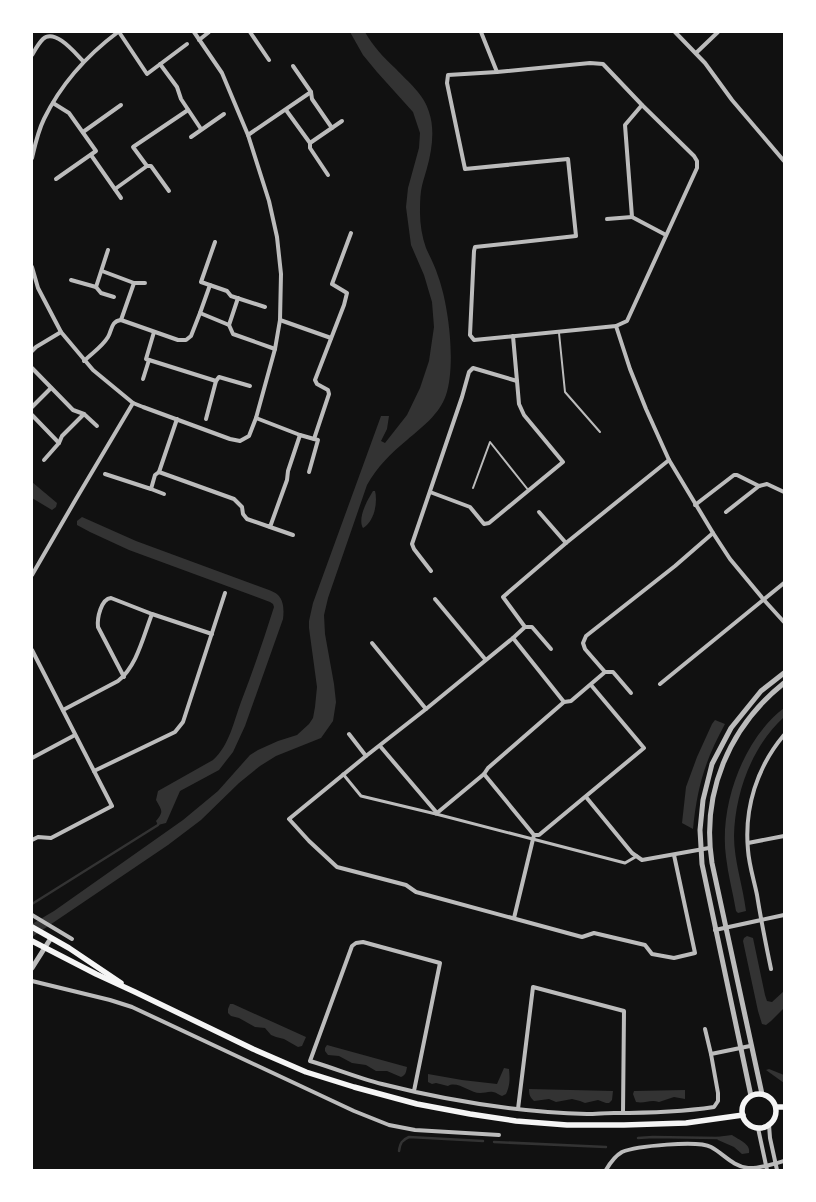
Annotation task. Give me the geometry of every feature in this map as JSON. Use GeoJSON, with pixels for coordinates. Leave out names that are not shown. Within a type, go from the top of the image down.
{"type":"FeatureCollection","features":[{"type":"Feature","properties":{"kind":"main road"},"geometry":{"type":"LineString","coordinates":[[32,927],[69,948],[134,992]]}},
{"type":"Feature","properties":{"kind":"main road"},"geometry":{"type":"LineString","coordinates":[[32,941],[96,974],[253,1049],[306,1072],[417,1104],[516,1121],[567,1125],[686,1123],[743,1115]]}},
{"type":"Feature","properties":{"kind":"main road"},"geometry":{"type":"LineString","coordinates":[[762,1094],[771,1098],[776,1107],[776,1112],[774,1119],[769,1125],[758,1128],[748,1124],[745,1120],[742,1110],[745,1102],[751,1096],[762,1094]]}},
{"type":"Feature","properties":{"kind":"main road"},"geometry":{"type":"LineString","coordinates":[[776,1107],[784,1107]]}},
{"type":"Feature","properties":{"kind":"street"},"geometry":{"type":"LineString","coordinates":[[32,158],[33,146],[43,121],[53,104],[83,61],[100,45],[118,32],[147,74],[188,44]]}},
{"type":"Feature","properties":{"kind":"street"},"geometry":{"type":"LineString","coordinates":[[32,266],[38,288],[61,332],[84,361],[133,403],[143,408],[230,439],[240,440],[249,436],[256,418],[275,349],[280,320],[281,274],[277,237],[269,200],[248,135],[222,74],[194,32]]}},
{"type":"Feature","properties":{"kind":"street"},"geometry":{"type":"LineString","coordinates":[[199,40],[209,32]]}},
{"type":"Feature","properties":{"kind":"street"},"geometry":{"type":"LineString","coordinates":[[250,32],[269,60]]}},
{"type":"Feature","properties":{"kind":"street"},"geometry":{"type":"LineString","coordinates":[[481,32],[497,72]]}},
{"type":"Feature","properties":{"kind":"street"},"geometry":{"type":"LineString","coordinates":[[675,32],[705,63],[732,100],[784,161]]}},
{"type":"Feature","properties":{"kind":"street"},"geometry":{"type":"LineString","coordinates":[[696,53],[718,32]]}},
{"type":"Feature","properties":{"kind":"street"},"geometry":{"type":"LineString","coordinates":[[32,55],[43,39],[47,36],[52,36],[60,40],[83,61]]}},
{"type":"Feature","properties":{"kind":"street"},"geometry":{"type":"LineString","coordinates":[[590,63],[603,64],[694,156],[697,161],[697,168],[627,322],[616,326],[474,340],[470,335],[475,247],[576,236],[568,159],[465,169],[447,83],[448,75],[497,72],[590,63]]}},
{"type":"Feature","properties":{"kind":"street"},"geometry":{"type":"LineString","coordinates":[[160,64],[177,87],[181,99],[202,129]]}},
{"type":"Feature","properties":{"kind":"street"},"geometry":{"type":"LineString","coordinates":[[293,66],[311,92],[312,99],[332,128]]}},
{"type":"Feature","properties":{"kind":"street"},"geometry":{"type":"LineString","coordinates":[[248,135],[311,92]]}},
{"type":"Feature","properties":{"kind":"street"},"geometry":{"type":"LineString","coordinates":[[53,104],[68,113],[96,151],[56,179]]}},
{"type":"Feature","properties":{"kind":"street"},"geometry":{"type":"LineString","coordinates":[[83,132],[121,105]]}},
{"type":"Feature","properties":{"kind":"street"},"geometry":{"type":"LineString","coordinates":[[632,217],[625,125],[642,105]]}},
{"type":"Feature","properties":{"kind":"street"},"geometry":{"type":"LineString","coordinates":[[169,191],[151,166],[147,166],[133,147],[188,110]]}},
{"type":"Feature","properties":{"kind":"street"},"geometry":{"type":"LineString","coordinates":[[286,110],[310,143],[310,148],[328,175]]}},
{"type":"Feature","properties":{"kind":"street"},"geometry":{"type":"LineString","coordinates":[[190,137],[224,114]]}},
{"type":"Feature","properties":{"kind":"street"},"geometry":{"type":"LineString","coordinates":[[310,143],[342,121]]}},
{"type":"Feature","properties":{"kind":"street"},"geometry":{"type":"LineString","coordinates":[[91,155],[121,198]]}},
{"type":"Feature","properties":{"kind":"street"},"geometry":{"type":"LineString","coordinates":[[115,189],[147,166]]}},
{"type":"Feature","properties":{"kind":"street"},"geometry":{"type":"LineString","coordinates":[[607,219],[632,217],[666,235]]}},
{"type":"Feature","properties":{"kind":"street"},"geometry":{"type":"LineString","coordinates":[[314,439],[329,394],[328,390],[317,384],[315,380],[347,293],[332,284],[351,233]]}},
{"type":"Feature","properties":{"kind":"street"},"geometry":{"type":"LineString","coordinates":[[215,242],[201,282],[227,291],[231,296],[265,307]]}},
{"type":"Feature","properties":{"kind":"street"},"geometry":{"type":"LineString","coordinates":[[96,287],[108,250]]}},
{"type":"Feature","properties":{"kind":"street"},"geometry":{"type":"LineString","coordinates":[[102,271],[134,283],[145,283]]}},
{"type":"Feature","properties":{"kind":"street"},"geometry":{"type":"LineString","coordinates":[[70,280],[96,287],[101,293],[114,297]]}},
{"type":"Feature","properties":{"kind":"street"},"geometry":{"type":"LineString","coordinates":[[121,320],[134,283]]}},
{"type":"Feature","properties":{"kind":"street"},"geometry":{"type":"LineString","coordinates":[[84,361],[104,344],[109,336],[113,324],[117,320],[121,320],[178,340],[186,340],[191,336],[210,286]]}},
{"type":"Feature","properties":{"kind":"street"},"geometry":{"type":"LineString","coordinates":[[229,326],[238,298]]}},
{"type":"Feature","properties":{"kind":"street"},"geometry":{"type":"LineString","coordinates":[[200,313],[229,326],[233,334],[275,349]]}},
{"type":"Feature","properties":{"kind":"street"},"geometry":{"type":"LineString","coordinates":[[280,320],[331,338]]}},
{"type":"Feature","properties":{"kind":"street"},"geometry":{"type":"LineString","coordinates":[[616,326],[630,369],[669,460],[712,533],[730,559],[784,622]]}},
{"type":"Feature","properties":{"kind":"street"},"geometry":{"type":"LineString","coordinates":[[32,351],[61,332]]}},
{"type":"Feature","properties":{"kind":"street"},"geometry":{"type":"LineString","coordinates":[[154,332],[146,359],[216,381]]}},
{"type":"Feature","properties":{"kind":"street"},"geometry":{"type":"LineString","coordinates":[[430,492],[470,507],[484,524],[489,523],[563,462],[524,415],[520,404],[513,336]]}},
{"type":"Feature","properties":{"kind":"street"},"geometry":{"type":"LineString","coordinates":[[143,379],[149,360]]}},
{"type":"Feature","properties":{"kind":"street"},"geometry":{"type":"LineString","coordinates":[[32,368],[73,410],[84,414],[97,426]]}},
{"type":"Feature","properties":{"kind":"street"},"geometry":{"type":"LineString","coordinates":[[431,572],[412,544],[462,397],[469,372],[472,368],[517,381]]}},
{"type":"Feature","properties":{"kind":"street"},"geometry":{"type":"LineString","coordinates":[[206,419],[216,381],[219,377],[250,386]]}},
{"type":"Feature","properties":{"kind":"street"},"geometry":{"type":"LineString","coordinates":[[32,407],[52,388]]}},
{"type":"Feature","properties":{"kind":"street"},"geometry":{"type":"LineString","coordinates":[[32,575],[33,569],[133,403]]}},
{"type":"Feature","properties":{"kind":"street"},"geometry":{"type":"LineString","coordinates":[[44,460],[59,443],[62,436],[84,414]]}},
{"type":"Feature","properties":{"kind":"street"},"geometry":{"type":"LineString","coordinates":[[32,415],[59,443]]}},
{"type":"Feature","properties":{"kind":"street"},"geometry":{"type":"LineString","coordinates":[[256,418],[318,440],[309,472]]}},
{"type":"Feature","properties":{"kind":"street"},"geometry":{"type":"LineString","coordinates":[[151,488],[155,476],[159,472],[177,419]]}},
{"type":"Feature","properties":{"kind":"street"},"geometry":{"type":"LineString","coordinates":[[270,527],[288,480],[288,471],[300,434]]}},
{"type":"Feature","properties":{"kind":"street"},"geometry":{"type":"LineString","coordinates":[[526,627],[503,597],[566,543],[669,460]]}},
{"type":"Feature","properties":{"kind":"street"},"geometry":{"type":"LineString","coordinates":[[159,472],[234,499],[242,507],[243,514],[247,519],[293,535]]}},
{"type":"Feature","properties":{"kind":"street"},"geometry":{"type":"LineString","coordinates":[[105,474],[151,488],[164,494]]}},
{"type":"Feature","properties":{"kind":"street"},"geometry":{"type":"LineString","coordinates":[[695,505],[734,474],[758,486]]}},
{"type":"Feature","properties":{"kind":"street"},"geometry":{"type":"LineString","coordinates":[[726,512],[758,486],[767,484],[784,492]]}},
{"type":"Feature","properties":{"kind":"street"},"geometry":{"type":"LineString","coordinates":[[539,512],[566,543]]}},
{"type":"Feature","properties":{"kind":"street"},"geometry":{"type":"LineString","coordinates":[[605,672],[585,649],[583,643],[586,636],[675,566],[712,533]]}},
{"type":"Feature","properties":{"kind":"street"},"geometry":{"type":"LineString","coordinates":[[660,684],[784,583]]}},
{"type":"Feature","properties":{"kind":"street"},"geometry":{"type":"LineString","coordinates":[[94,771],[175,732],[183,722],[225,594]]}},
{"type":"Feature","properties":{"kind":"street"},"geometry":{"type":"LineString","coordinates":[[124,677],[98,627],[97,621],[104,602],[107,599],[111,598],[152,614],[212,634]]}},
{"type":"Feature","properties":{"kind":"street"},"geometry":{"type":"LineString","coordinates":[[435,599],[485,659]]}},
{"type":"Feature","properties":{"kind":"street"},"geometry":{"type":"LineString","coordinates":[[63,710],[124,677],[132,665],[152,614]]}},
{"type":"Feature","properties":{"kind":"street"},"geometry":{"type":"LineString","coordinates":[[551,649],[532,627],[526,627],[289,819],[309,841],[337,867],[406,885],[416,892],[582,937],[594,933],[645,945],[652,954],[674,958],[695,953],[674,855]]}},
{"type":"Feature","properties":{"kind":"street"},"geometry":{"type":"LineString","coordinates":[[513,638],[564,702]]}},
{"type":"Feature","properties":{"kind":"street"},"geometry":{"type":"LineString","coordinates":[[372,643],[426,709]]}},
{"type":"Feature","properties":{"kind":"street"},"geometry":{"type":"LineString","coordinates":[[32,650],[112,806],[51,838],[38,837],[32,840]]}},
{"type":"Feature","properties":{"kind":"street"},"geometry":{"type":"LineString","coordinates":[[436,813],[484,774],[488,768],[564,702],[571,701],[605,672],[613,672],[631,693]]}},
{"type":"Feature","properties":{"kind":"street"},"geometry":{"type":"LineString","coordinates":[[751,1096],[702,864],[700,830],[703,800],[712,764],[731,728],[761,692],[784,673]]}},
{"type":"Feature","properties":{"kind":"street"},"geometry":{"type":"LineString","coordinates":[[762,1094],[750,1046],[725,928],[710,848],[709,830],[711,809],[728,750],[754,712],[784,683]]}},
{"type":"Feature","properties":{"kind":"street"},"geometry":{"type":"LineString","coordinates":[[534,837],[539,835],[586,798],[644,748],[591,685]]}},
{"type":"Feature","properties":{"kind":"street"},"geometry":{"type":"LineString","coordinates":[[349,734],[366,756]]}},
{"type":"Feature","properties":{"kind":"street"},"geometry":{"type":"LineString","coordinates":[[32,758],[75,735]]}},
{"type":"Feature","properties":{"kind":"street"},"geometry":{"type":"LineString","coordinates":[[772,969],[748,851],[748,825],[750,803],[755,782],[771,751],[784,735]]}},
{"type":"Feature","properties":{"kind":"street"},"geometry":{"type":"LineString","coordinates":[[380,746],[436,813]]}},
{"type":"Feature","properties":{"kind":"street"},"geometry":{"type":"LineString","coordinates":[[343,774],[361,796],[534,837],[625,863],[637,856]]}},
{"type":"Feature","properties":{"kind":"street"},"geometry":{"type":"LineString","coordinates":[[484,774],[534,837]]}},
{"type":"Feature","properties":{"kind":"street"},"geometry":{"type":"LineString","coordinates":[[586,798],[632,853],[642,860],[710,848]]}},
{"type":"Feature","properties":{"kind":"street"},"geometry":{"type":"LineString","coordinates":[[748,843],[784,836]]}},
{"type":"Feature","properties":{"kind":"street"},"geometry":{"type":"LineString","coordinates":[[514,918],[534,837]]}},
{"type":"Feature","properties":{"kind":"street"},"geometry":{"type":"LineString","coordinates":[[32,915],[72,939]]}},
{"type":"Feature","properties":{"kind":"street"},"geometry":{"type":"LineString","coordinates":[[716,930],[784,915]]}},
{"type":"Feature","properties":{"kind":"street"},"geometry":{"type":"LineString","coordinates":[[32,968],[51,938]]}},
{"type":"Feature","properties":{"kind":"street"},"geometry":{"type":"LineString","coordinates":[[414,1091],[440,963],[363,942],[356,943],[352,946],[310,1061],[382,1084],[414,1091],[477,1104],[518,1109],[580,1113],[623,1113],[665,1112],[714,1107],[718,1101],[718,1094],[705,1029]]}},
{"type":"Feature","properties":{"kind":"street"},"geometry":{"type":"LineString","coordinates":[[32,982],[110,1000],[132,1007],[354,1111],[389,1125],[415,1130],[499,1135]]}},
{"type":"Feature","properties":{"kind":"street"},"geometry":{"type":"LineString","coordinates":[[518,1109],[534,987],[624,1011],[623,1113]]}},
{"type":"Feature","properties":{"kind":"street"},"geometry":{"type":"LineString","coordinates":[[711,1054],[750,1046]]}},
{"type":"Feature","properties":{"kind":"street"},"geometry":{"type":"LineString","coordinates":[[769,1125],[770,1138],[777,1170]]}},
{"type":"Feature","properties":{"kind":"street"},"geometry":{"type":"LineString","coordinates":[[758,1128],[767,1168]]}},
{"type":"Feature","properties":{"kind":"street"},"geometry":{"type":"LineString","coordinates":[[606,1170],[614,1158],[622,1152],[642,1147],[697,1144],[710,1146],[735,1165],[749,1168],[767,1168],[775,1163],[784,1161]]}},
{"type":"Feature","properties":{"kind":"lane"},"geometry":{"type":"LineString","coordinates":[[559,332],[565,392],[600,432]]}},
{"type":"Feature","properties":{"kind":"lane"},"geometry":{"type":"LineString","coordinates":[[473,488],[490,442],[529,491]]}},
{"type":"Feature","properties":{"kind":"shaded area"},"geometry":{"type":"Polygon","coordinates":[[[350,32],[365,32],[379,52],[420,94],[429,112],[432,125],[432,140],[429,161],[421,191],[420,222],[426,248],[437,272],[442,288],[450,336],[451,368],[446,395],[435,415],[395,450],[375,472],[367,485],[328,598],[324,615],[325,634],[336,702],[333,721],[321,738],[276,756],[260,766],[239,783],[201,820],[168,845],[32,937],[32,924],[54,911],[183,820],[218,791],[250,755],[278,741],[297,735],[313,718],[317,687],[309,621],[313,603],[381,416],[389,416],[387,429],[381,441],[385,443],[407,415],[420,388],[429,361],[434,327],[432,302],[424,275],[411,245],[406,207],[408,188],[419,148],[420,133],[413,112],[363,55],[350,32]]]}},
{"type":"Feature","properties":{"kind":"shaded area"},"geometry":{"type":"Polygon","coordinates":[[[32,482],[57,503],[56,507],[52,510],[32,498],[32,482]]]}},
{"type":"Feature","properties":{"kind":"shaded area"},"geometry":{"type":"Polygon","coordinates":[[[373,491],[375,491],[376,496],[374,512],[370,521],[363,528],[361,519],[362,514],[373,491]]]}},
{"type":"Feature","properties":{"kind":"shaded area"},"geometry":{"type":"Polygon","coordinates":[[[82,517],[136,541],[271,591],[280,597],[282,603],[283,619],[245,726],[233,752],[219,770],[180,791],[166,823],[158,825],[156,821],[161,813],[160,807],[156,800],[158,791],[213,760],[223,748],[233,725],[274,607],[270,602],[129,550],[90,532],[77,525],[77,521],[82,517]]]}},
{"type":"Feature","properties":{"kind":"shaded area"},"geometry":{"type":"Polygon","coordinates":[[[784,708],[784,717],[763,742],[754,756],[747,771],[738,803],[735,820],[734,845],[746,911],[738,913],[736,911],[726,857],[726,817],[730,796],[746,755],[757,737],[769,721],[784,708]]]}},
{"type":"Feature","properties":{"kind":"shaded area"},"geometry":{"type":"Polygon","coordinates":[[[715,720],[725,724],[712,750],[703,775],[697,800],[693,829],[682,823],[686,787],[697,757],[715,720]]]}},
{"type":"Feature","properties":{"kind":"shaded area"},"geometry":{"type":"Polygon","coordinates":[[[747,936],[753,938],[767,1001],[772,1002],[784,991],[784,1008],[766,1025],[762,1024],[758,1011],[743,941],[747,936]]]}},
{"type":"Feature","properties":{"kind":"shaded area"},"geometry":{"type":"Polygon","coordinates":[[[230,1004],[306,1037],[302,1046],[298,1047],[284,1039],[271,1035],[265,1028],[255,1027],[239,1018],[231,1016],[228,1013],[230,1004]]]}},
{"type":"Feature","properties":{"kind":"shaded area"},"geometry":{"type":"Polygon","coordinates":[[[327,1045],[407,1067],[406,1072],[401,1077],[387,1071],[376,1071],[366,1065],[352,1063],[339,1056],[328,1055],[325,1051],[327,1045]]]}},
{"type":"Feature","properties":{"kind":"shaded area"},"geometry":{"type":"Polygon","coordinates":[[[504,1068],[509,1069],[510,1076],[506,1094],[502,1096],[495,1092],[480,1093],[455,1085],[448,1086],[428,1082],[428,1074],[497,1084],[504,1068]]]}},
{"type":"Feature","properties":{"kind":"shaded area"},"geometry":{"type":"Polygon","coordinates":[[[769,1069],[784,1075],[784,1083],[766,1070],[769,1069]]]}},
{"type":"Feature","properties":{"kind":"shaded area"},"geometry":{"type":"Polygon","coordinates":[[[529,1089],[613,1091],[612,1100],[609,1103],[598,1100],[585,1103],[572,1099],[556,1102],[549,1099],[534,1101],[530,1096],[529,1089]]]}},
{"type":"Feature","properties":{"kind":"shaded area"},"geometry":{"type":"Polygon","coordinates":[[[685,1090],[685,1099],[674,1097],[659,1102],[636,1102],[633,1094],[634,1091],[685,1090]]]}},
{"type":"Feature","properties":{"kind":"shaded area"},"geometry":{"type":"Polygon","coordinates":[[[732,1135],[748,1147],[749,1153],[742,1154],[734,1147],[718,1140],[716,1137],[732,1135]]]}},
{"type":"Feature","properties":{"kind":"waterway"},"geometry":{"type":"LineString","coordinates":[[32,904],[159,823]]}},
{"type":"Feature","properties":{"kind":"waterway"},"geometry":{"type":"LineString","coordinates":[[399,1151],[402,1142],[409,1137],[483,1141]]}},
{"type":"Feature","properties":{"kind":"waterway"},"geometry":{"type":"LineString","coordinates":[[638,1138],[718,1138]]}},
{"type":"Feature","properties":{"kind":"waterway"},"geometry":{"type":"LineString","coordinates":[[494,1142],[606,1147]]}}]}
